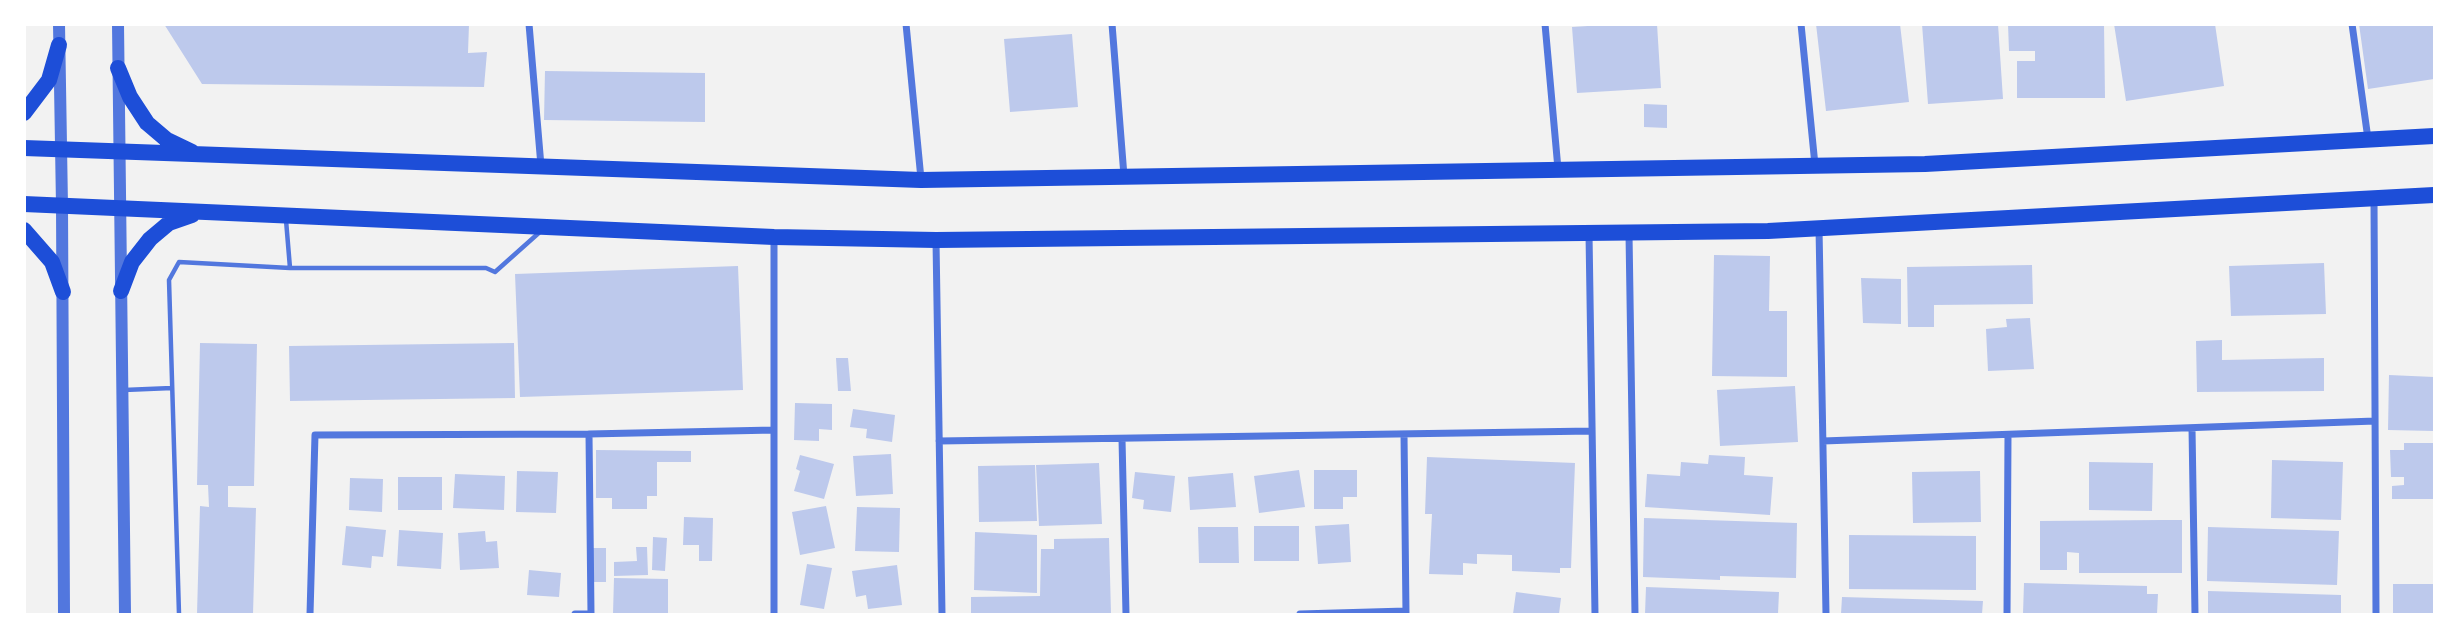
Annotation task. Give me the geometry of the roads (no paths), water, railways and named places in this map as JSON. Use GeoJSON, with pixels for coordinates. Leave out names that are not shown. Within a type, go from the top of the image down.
{"type":"FeatureCollection","features":[{"type":"Feature","properties":{"kind":"main road"},"geometry":{"type":"LineString","coordinates":[[24,113],[49,80],[59,45]]}},
{"type":"Feature","properties":{"kind":"main road"},"geometry":{"type":"LineString","coordinates":[[118,68],[130,97],[147,123],[167,140],[198,155]]}},
{"type":"Feature","properties":{"kind":"main road"},"geometry":{"type":"LineString","coordinates":[[24,148],[921,180],[1925,164],[2434,136]]}},
{"type":"Feature","properties":{"kind":"main road"},"geometry":{"type":"LineString","coordinates":[[24,204],[774,237],[936,240],[1629,233],[1819,228],[2434,195]]}},
{"type":"Feature","properties":{"kind":"main road"},"geometry":{"type":"LineString","coordinates":[[121,291],[132,261],[150,239],[170,223],[200,212]]}},
{"type":"Feature","properties":{"kind":"main road"},"geometry":{"type":"LineString","coordinates":[[24,230],[52,262],[63,292]]}},
{"type":"Feature","properties":{"kind":"street"},"geometry":{"type":"LineString","coordinates":[[59,24],[64,614]]}},
{"type":"Feature","properties":{"kind":"street"},"geometry":{"type":"LineString","coordinates":[[118,24],[125,614]]}},
{"type":"Feature","properties":{"kind":"street"},"geometry":{"type":"LineString","coordinates":[[529,24],[541,166]]}},
{"type":"Feature","properties":{"kind":"street"},"geometry":{"type":"LineString","coordinates":[[906,24],[921,180]]}},
{"type":"Feature","properties":{"kind":"street"},"geometry":{"type":"LineString","coordinates":[[1112,24],[1124,176]]}},
{"type":"Feature","properties":{"kind":"street"},"geometry":{"type":"LineString","coordinates":[[1545,24],[1558,170]]}},
{"type":"Feature","properties":{"kind":"street"},"geometry":{"type":"LineString","coordinates":[[1801,24],[1815,166]]}},
{"type":"Feature","properties":{"kind":"street"},"geometry":{"type":"LineString","coordinates":[[2351,24],[2368,140]]}},
{"type":"Feature","properties":{"kind":"street"},"geometry":{"type":"LineString","coordinates":[[2374,198],[2376,614]]}},
{"type":"Feature","properties":{"kind":"street"},"geometry":{"type":"LineString","coordinates":[[1819,228],[1826,614]]}},
{"type":"Feature","properties":{"kind":"street"},"geometry":{"type":"LineString","coordinates":[[1589,233],[1595,614]]}},
{"type":"Feature","properties":{"kind":"street"},"geometry":{"type":"LineString","coordinates":[[1629,233],[1635,614]]}},
{"type":"Feature","properties":{"kind":"street"},"geometry":{"type":"LineString","coordinates":[[774,237],[774,614]]}},
{"type":"Feature","properties":{"kind":"street"},"geometry":{"type":"LineString","coordinates":[[936,240],[942,614]]}},
{"type":"Feature","properties":{"kind":"street"},"geometry":{"type":"LineString","coordinates":[[1823,441],[2375,421]]}},
{"type":"Feature","properties":{"kind":"street"},"geometry":{"type":"LineString","coordinates":[[2192,428],[2195,614]]}},
{"type":"Feature","properties":{"kind":"street"},"geometry":{"type":"LineString","coordinates":[[310,614],[315,435],[774,430]]}},
{"type":"Feature","properties":{"kind":"street"},"geometry":{"type":"LineString","coordinates":[[939,441],[1592,431]]}},
{"type":"Feature","properties":{"kind":"street"},"geometry":{"type":"LineString","coordinates":[[575,614],[591,614],[589,434]]}},
{"type":"Feature","properties":{"kind":"street"},"geometry":{"type":"LineString","coordinates":[[1300,614],[1406,613],[1404,434]]}},
{"type":"Feature","properties":{"kind":"street"},"geometry":{"type":"LineString","coordinates":[[2007,614],[2008,435]]}},
{"type":"Feature","properties":{"kind":"street"},"geometry":{"type":"LineString","coordinates":[[1122,439],[1126,614]]}},
{"type":"Feature","properties":{"kind":"lane"},"geometry":{"type":"LineString","coordinates":[[286,215],[290,268]]}},
{"type":"Feature","properties":{"kind":"lane"},"geometry":{"type":"LineString","coordinates":[[179,614],[169,280],[179,262],[290,268],[486,268],[495,272],[545,227]]}},
{"type":"Feature","properties":{"kind":"lane"},"geometry":{"type":"LineString","coordinates":[[122,390],[172,388]]}}]}
